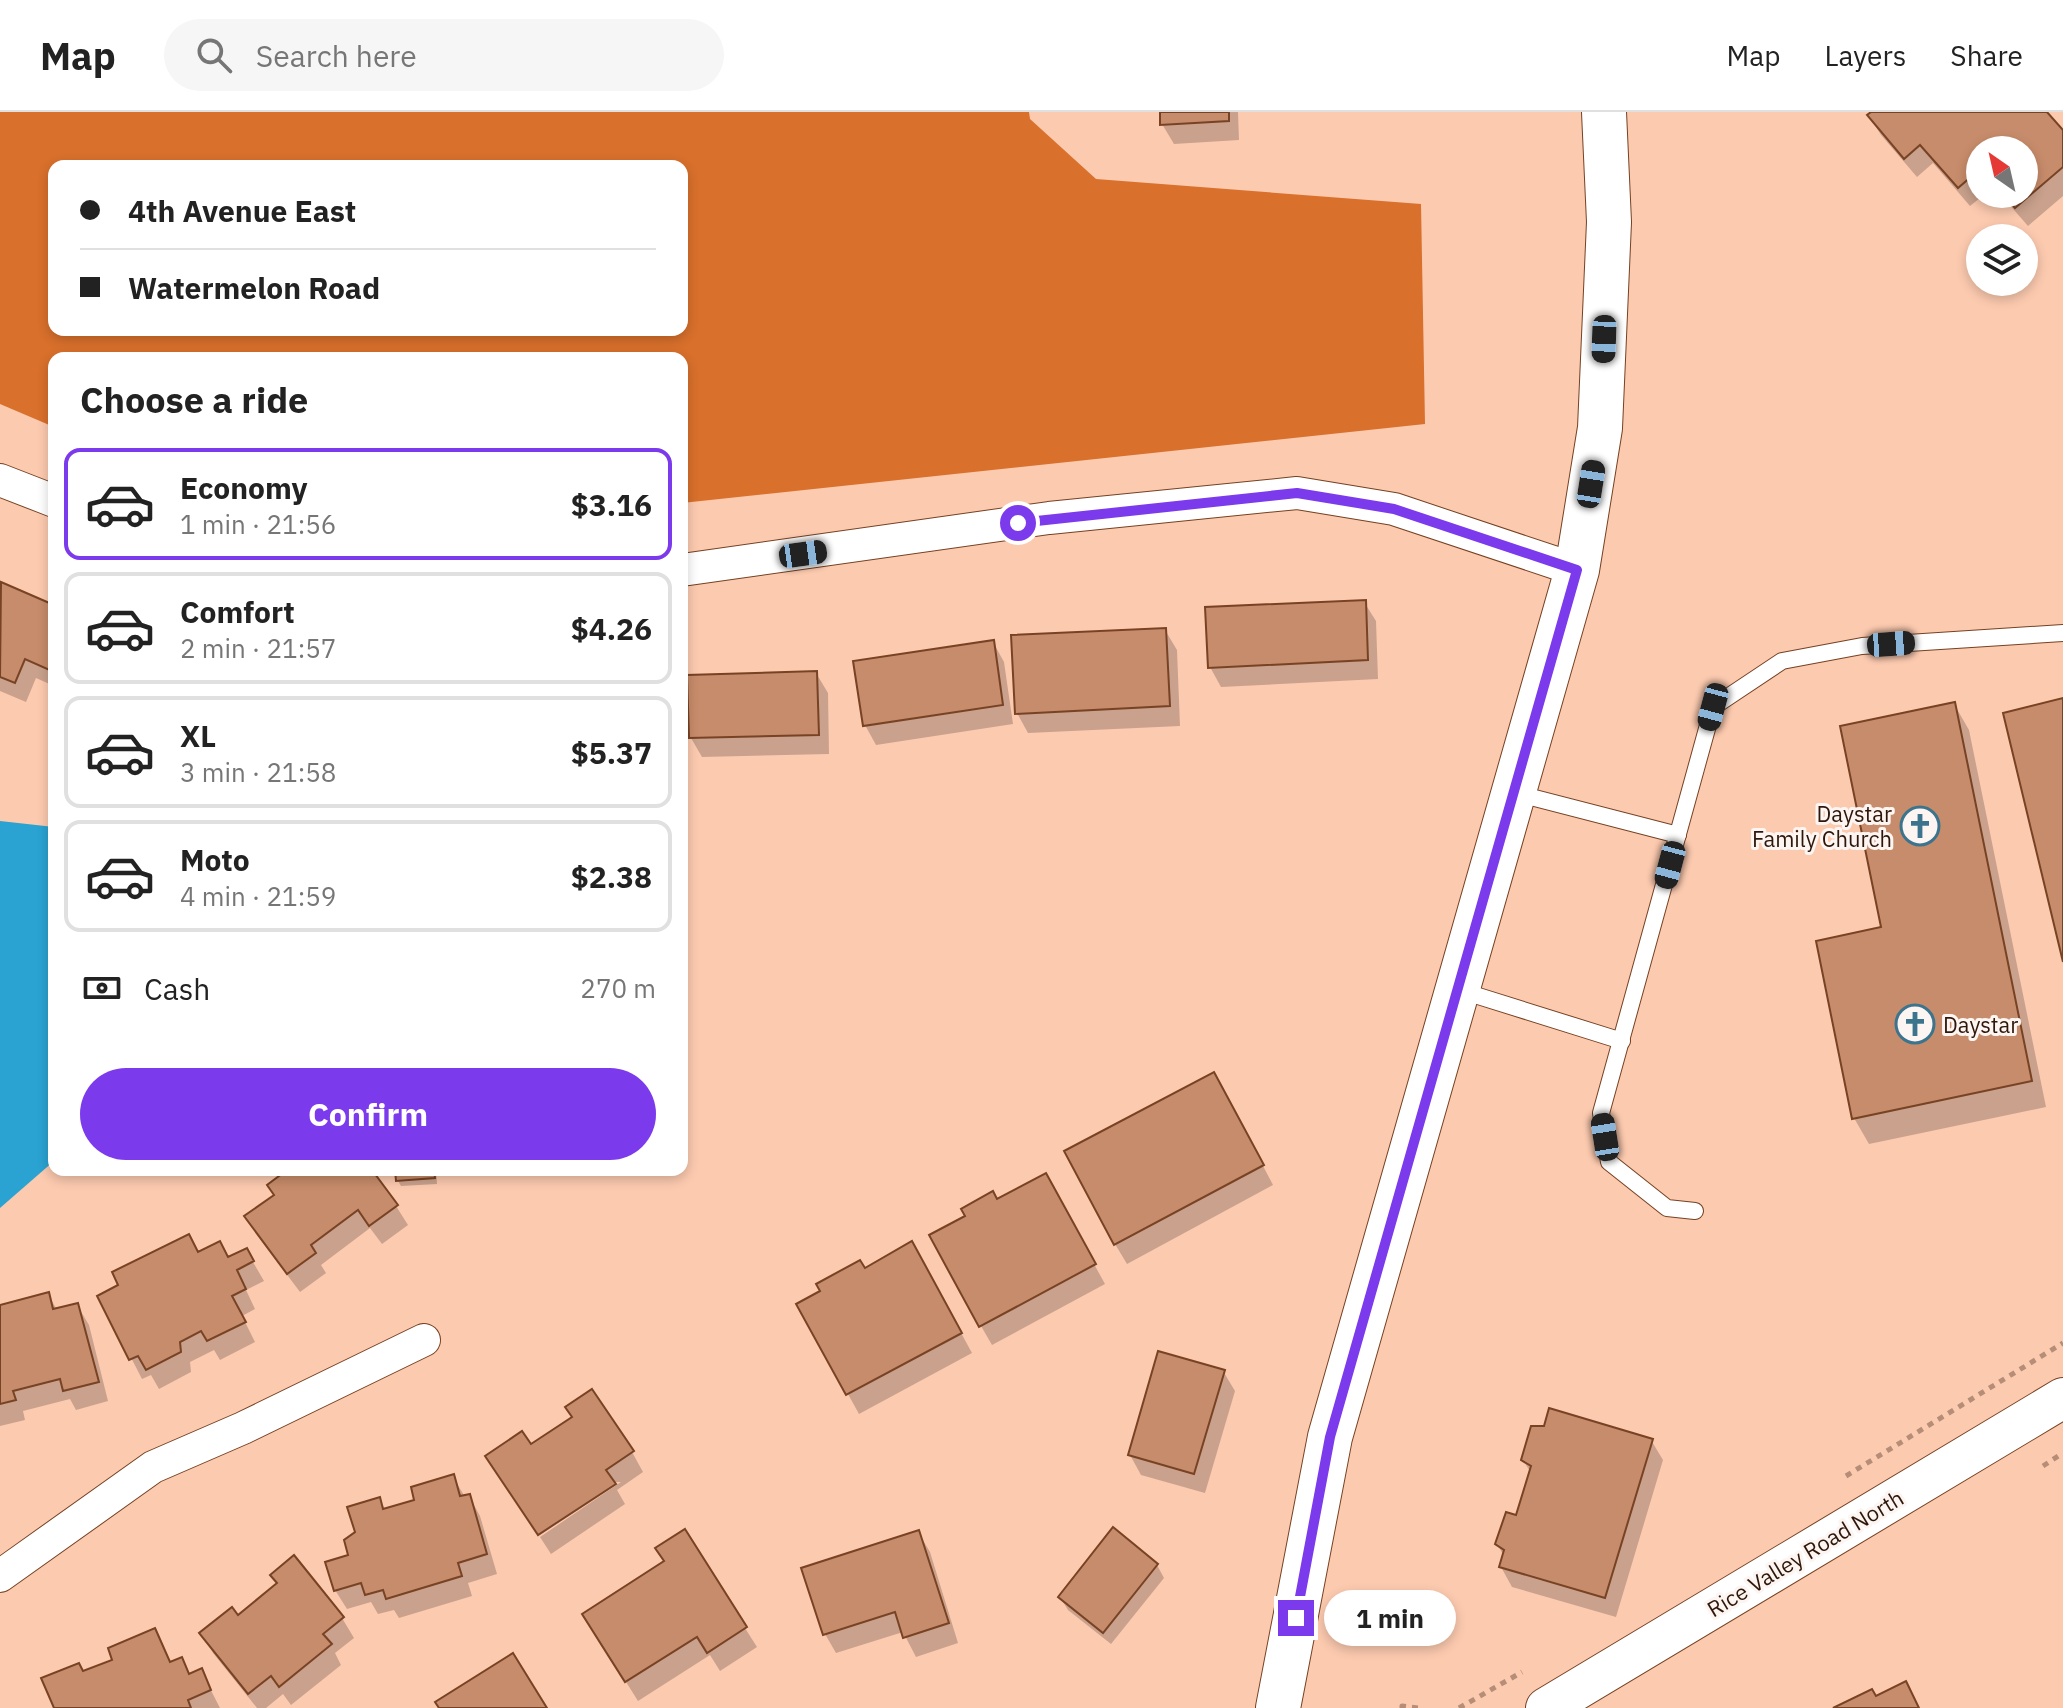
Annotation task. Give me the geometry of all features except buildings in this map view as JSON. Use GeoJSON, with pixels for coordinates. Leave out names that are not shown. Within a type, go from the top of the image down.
{"type":"FeatureCollection","features":[{"type":"Feature","properties":{"kind":"main road"},"geometry":{"type":"LineString","coordinates":[[1278,1708],[1330,1437],[1577,570],[1600,428],[1609,222],[1604,112]]}},
{"type":"Feature","properties":{"kind":"street"},"geometry":{"type":"LineString","coordinates":[[0,480],[48,499]]}},
{"type":"Feature","properties":{"kind":"street"},"geometry":{"type":"LineString","coordinates":[[688,569],[1049,518],[1297,493],[1394,509],[1577,570]]}},
{"type":"Feature","properties":{"kind":"street"},"geometry":{"type":"LineString","coordinates":[[0,1576],[153,1467],[243,1428],[424,1340]]}},
{"type":"Feature","properties":{"kind":"street","name":"Rice Valley Road North"},"geometry":{"type":"LineString","coordinates":[[1567,1703],[2063,1398]]}},
{"type":"Feature","properties":{"kind":"lane"},"geometry":{"type":"LineString","coordinates":[[1695,1211],[1667,1208],[1609,1162],[1601,1113],[1713,707],[1782,661],[1862,646],[2063,633]]}},
{"type":"Feature","properties":{"kind":"lane"},"geometry":{"type":"LineString","coordinates":[[1514,792],[1678,835]]}},
{"type":"Feature","properties":{"kind":"lane"},"geometry":{"type":"LineString","coordinates":[[1458,989],[1622,1041]]}},
{"type":"Feature","properties":{"kind":"path"},"geometry":{"type":"LineString","coordinates":[[2043,1466],[2063,1453]]}},
{"type":"Feature","properties":{"kind":"path"},"geometry":{"type":"LineString","coordinates":[[1402,1708],[1419,1708]]}},
{"type":"Feature","properties":{"kind":"shaded area"},"geometry":{"type":"Polygon","coordinates":[[[0,112],[1029,112],[1030,119],[1096,179],[1421,204],[1425,424],[688,502],[688,352],[48,352],[48,424],[0,404],[0,112]]]}},
{"type":"Feature","properties":{"kind":"water"},"geometry":{"type":"Polygon","coordinates":[[[0,821],[48,826],[48,1166],[0,1208],[0,821]]]}},
{"type":"Feature","properties":{"kind":"place","name":"Daystar Family Church"},"geometry":{"type":"Point","coordinates":[1920,826]}},
{"type":"Feature","properties":{"kind":"place","name":"Daystar"},"geometry":{"type":"Point","coordinates":[1915,1024]}},
{"type":"Feature","properties":{"kind":"route"},"geometry":{"type":"LineString","coordinates":[[1018,523],[1297,493],[1394,509],[1577,570],[1330,1437],[1296,1618]]}}]}
